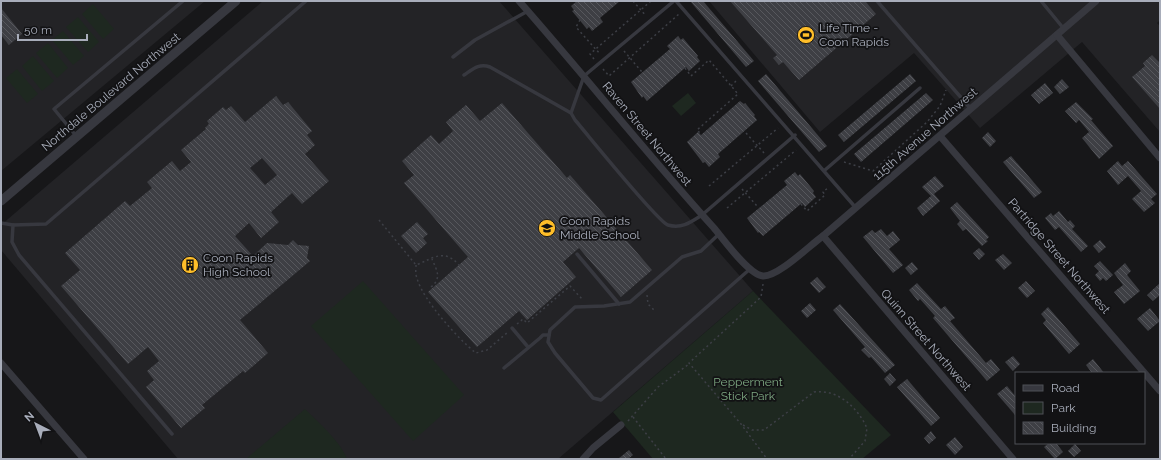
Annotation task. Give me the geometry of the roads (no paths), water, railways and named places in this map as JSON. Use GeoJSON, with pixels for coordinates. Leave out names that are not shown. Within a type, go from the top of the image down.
{"type":"FeatureCollection","features":[{"type":"Feature","properties":{"kind":"street","name":"Northdale Boulevard Northwest"},"geometry":{"type":"LineString","coordinates":[[1,201],[236,1]]}},
{"type":"Feature","properties":{"kind":"street","name":"Raven Street Northwest"},"geometry":{"type":"LineString","coordinates":[[519,1],[702,215],[750,269],[763,276]]}},
{"type":"Feature","properties":{"kind":"street","name":"115th Avenue Northwest"},"geometry":{"type":"LineString","coordinates":[[763,276],[773,274],[781,269],[856,208],[1096,1]]}},
{"type":"Feature","properties":{"kind":"street"},"geometry":{"type":"LineString","coordinates":[[1057,35],[1160,158]]}},
{"type":"Feature","properties":{"kind":"street","name":"Partridge Street Northwest"},"geometry":{"type":"LineString","coordinates":[[940,136],[1144,372]]}},
{"type":"Feature","properties":{"kind":"street","name":"Quinn Street Northwest"},"geometry":{"type":"LineString","coordinates":[[822,236],[1013,459]]}},
{"type":"Feature","properties":{"kind":"street"},"geometry":{"type":"LineString","coordinates":[[1,363],[84,459]]}},
{"type":"Feature","properties":{"kind":"street","name":"Partridge Street Northwest"},"geometry":{"type":"LineString","coordinates":[[1145,374],[1160,391]]}},
{"type":"Feature","properties":{"kind":"street"},"geometry":{"type":"LineString","coordinates":[[583,459],[593,448],[621,425]]}},
{"type":"Feature","properties":{"kind":"lane"},"geometry":{"type":"LineString","coordinates":[[77,137],[54,109],[183,1]]}},
{"type":"Feature","properties":{"kind":"lane"},"geometry":{"type":"LineString","coordinates":[[1,223],[13,225],[46,224],[306,1]]}},
{"type":"Feature","properties":{"kind":"lane"},"geometry":{"type":"LineString","coordinates":[[572,113],[584,76],[675,1],[795,135],[856,208]]}},
{"type":"Feature","properties":{"kind":"lane"},"geometry":{"type":"LineString","coordinates":[[877,1],[971,109]]}},
{"type":"Feature","properties":{"kind":"lane"},"geometry":{"type":"LineString","coordinates":[[1041,1],[1064,29]]}},
{"type":"Feature","properties":{"kind":"lane"},"geometry":{"type":"LineString","coordinates":[[453,57],[475,40],[528,11]]}},
{"type":"Feature","properties":{"kind":"lane"},"geometry":{"type":"LineString","coordinates":[[464,75],[477,66],[484,65],[490,67],[572,113],[575,120],[663,222],[669,225],[685,226],[702,215],[795,135]]}},
{"type":"Feature","properties":{"kind":"lane"},"geometry":{"type":"LineString","coordinates":[[824,170],[920,88]]}},
{"type":"Feature","properties":{"kind":"lane"},"geometry":{"type":"LineString","coordinates":[[13,225],[12,242],[19,255],[172,434]]}},
{"type":"Feature","properties":{"kind":"lane"},"geometry":{"type":"LineString","coordinates":[[719,234],[701,251],[682,256],[630,302],[575,307],[550,330],[548,342],[555,353],[593,398],[601,400],[750,269]]}},
{"type":"Feature","properties":{"kind":"lane"},"geometry":{"type":"LineString","coordinates":[[577,254],[619,304]]}},
{"type":"Feature","properties":{"kind":"lane"},"geometry":{"type":"LineString","coordinates":[[512,328],[528,347]]}},
{"type":"Feature","properties":{"kind":"lane"},"geometry":{"type":"LineString","coordinates":[[504,368],[543,335],[549,335]]}},
{"type":"Feature","properties":{"kind":"place","name":"Life Time - Coon Rapids"},"geometry":{"type":"Point","coordinates":[806,35]}},
{"type":"Feature","properties":{"kind":"place","name":"Coon Rapids Middle School"},"geometry":{"type":"Point","coordinates":[547,228]}},
{"type":"Feature","properties":{"kind":"place","name":"Coon Rapids High School"},"geometry":{"type":"Point","coordinates":[190,265]}},
{"type":"Feature","properties":{"kind":"park label","name":"Pepperment Stick Park"},"geometry":{"type":"Point","coordinates":[748,389]}}]}
